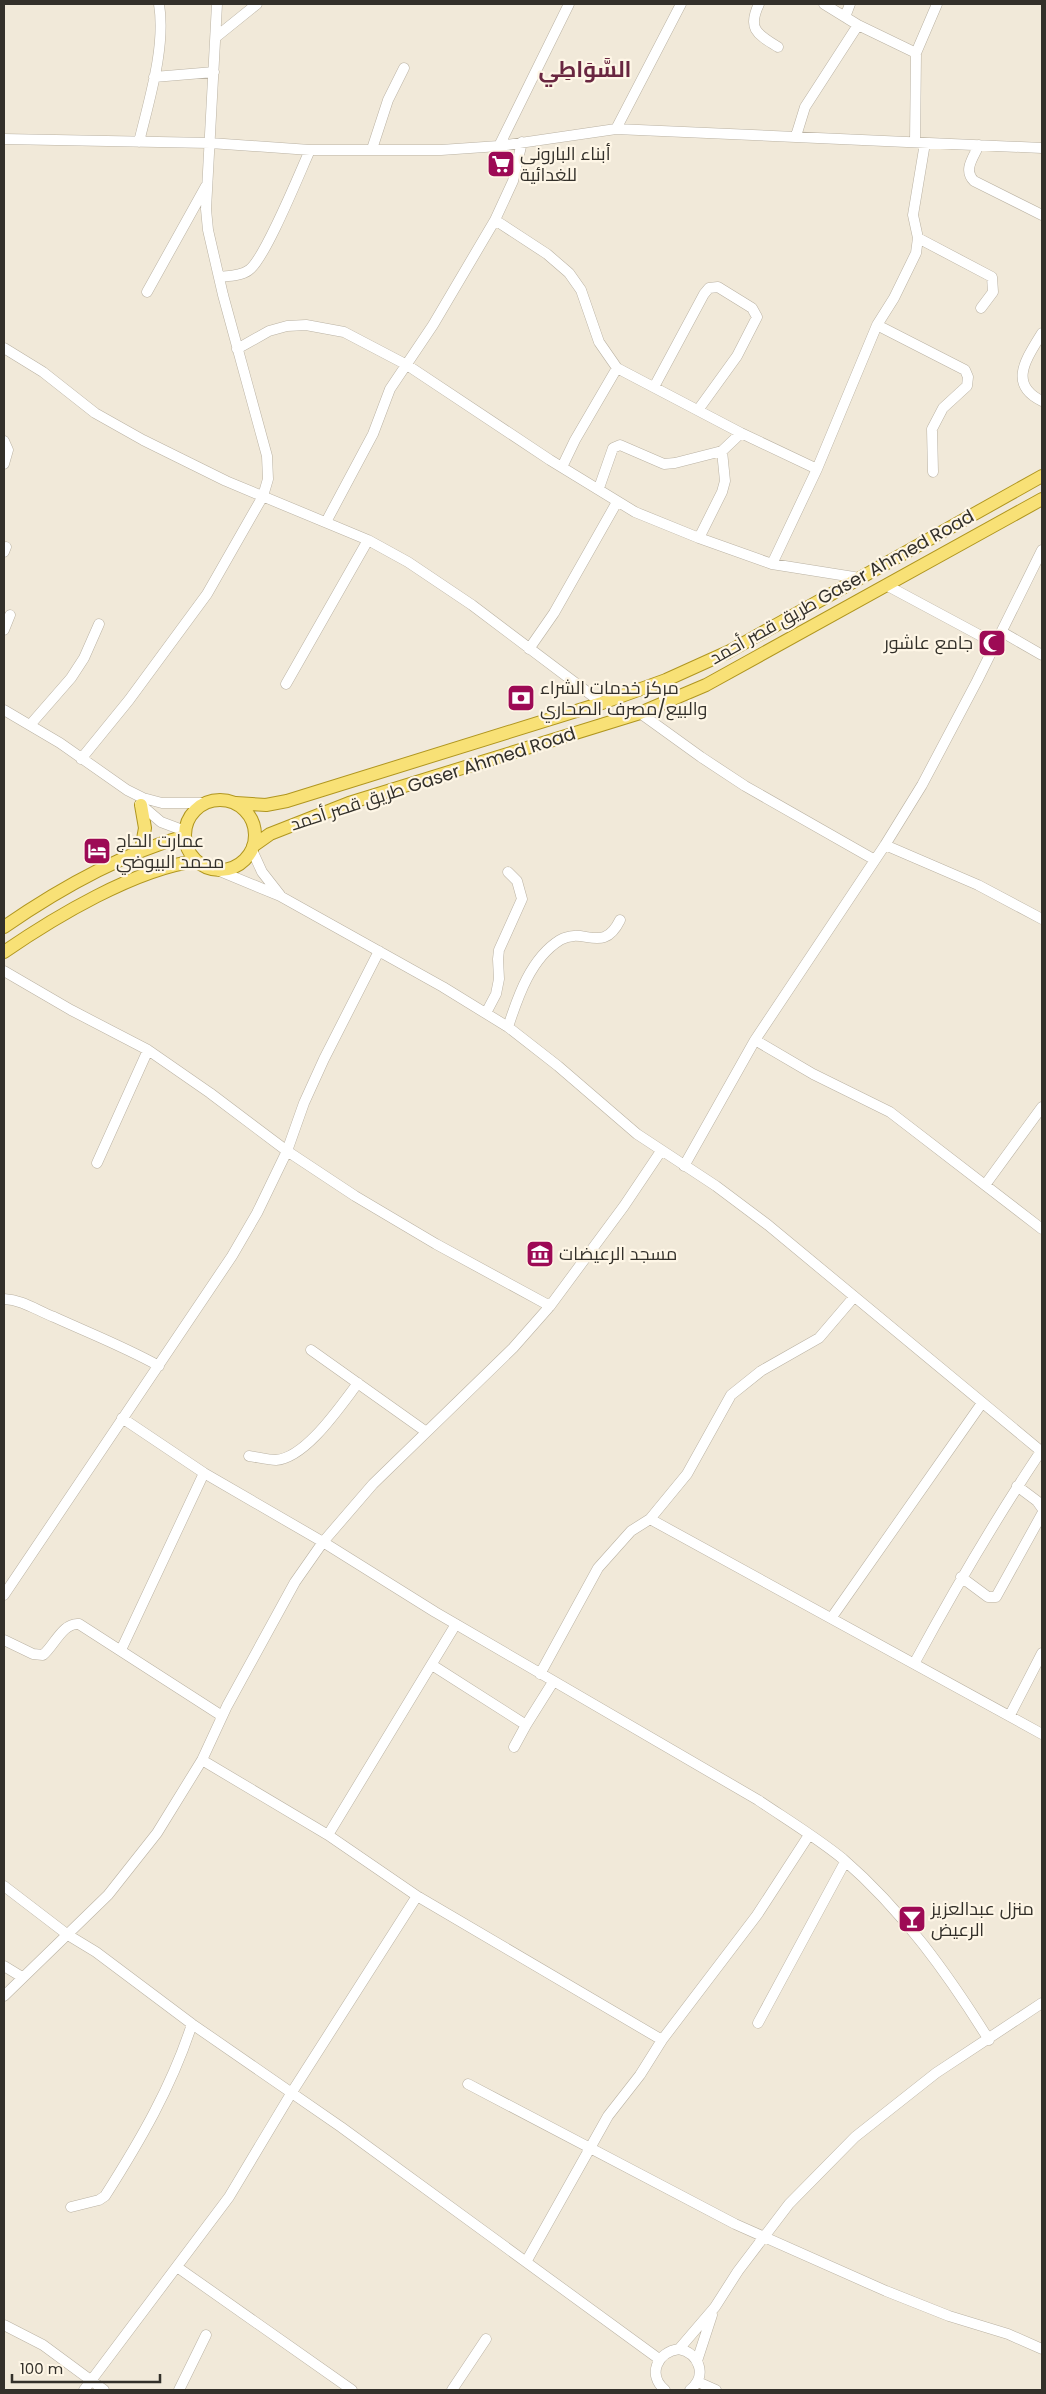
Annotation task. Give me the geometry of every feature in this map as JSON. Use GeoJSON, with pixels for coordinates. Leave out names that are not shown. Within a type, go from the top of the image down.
{"type":"FeatureCollection","features":[{"type":"Feature","properties":{"kind":"main road","name":"طريق قصر أحمد Gaser Ahmed Road"},"geometry":{"type":"LineString","coordinates":[[236,803],[266,806],[287,801],[602,703],[666,680],[728,652],[1042,476]]}},
{"type":"Feature","properties":{"kind":"main road","name":"طريق قصر أحمد Gaser Ahmed Road"},"geometry":{"type":"LineString","coordinates":[[252,848],[270,834],[348,803],[640,713],[706,685],[1042,498]]}},
{"type":"Feature","properties":{"kind":"main road"},"geometry":{"type":"LineString","coordinates":[[220,800],[236,803],[246,811],[253,822],[255,834],[252,848],[247,857],[234,867],[217,870],[196,861],[188,850],[185,833],[191,815],[204,803],[220,800]]}},
{"type":"Feature","properties":{"kind":"main road"},"geometry":{"type":"LineString","coordinates":[[141,805],[145,828],[141,850]]}},
{"type":"Feature","properties":{"kind":"main road"},"geometry":{"type":"LineString","coordinates":[[4,927],[63,891],[141,850],[185,833]]}},
{"type":"Feature","properties":{"kind":"main road"},"geometry":{"type":"LineString","coordinates":[[4,952],[78,906],[177,864],[196,861]]}},
{"type":"Feature","properties":{"kind":"street"},"geometry":{"type":"LineString","coordinates":[[138,142],[154,77],[160,32],[159,4]]}},
{"type":"Feature","properties":{"kind":"street"},"geometry":{"type":"LineString","coordinates":[[81,759],[129,700],[207,594],[263,496],[268,479],[267,456],[237,348],[208,230],[206,186],[217,4]]}},
{"type":"Feature","properties":{"kind":"street"},"geometry":{"type":"LineString","coordinates":[[216,37],[258,4]]}},
{"type":"Feature","properties":{"kind":"street"},"geometry":{"type":"LineString","coordinates":[[499,146],[569,4]]}},
{"type":"Feature","properties":{"kind":"street"},"geometry":{"type":"LineString","coordinates":[[616,128],[681,4]]}},
{"type":"Feature","properties":{"kind":"street"},"geometry":{"type":"LineString","coordinates":[[759,4],[753,18],[754,27],[759,35],[778,47]]}},
{"type":"Feature","properties":{"kind":"street"},"geometry":{"type":"LineString","coordinates":[[824,4],[858,25],[916,54]]}},
{"type":"Feature","properties":{"kind":"street"},"geometry":{"type":"LineString","coordinates":[[845,17],[850,4]]}},
{"type":"Feature","properties":{"kind":"street"},"geometry":{"type":"LineString","coordinates":[[772,564],[817,468],[877,325],[894,298],[916,254],[918,238],[913,215],[920,142],[916,54],[936,4]]}},
{"type":"Feature","properties":{"kind":"street"},"geometry":{"type":"LineString","coordinates":[[796,136],[805,107],[858,25]]}},
{"type":"Feature","properties":{"kind":"street"},"geometry":{"type":"LineString","coordinates":[[372,149],[388,100],[404,68]]}},
{"type":"Feature","properties":{"kind":"street"},"geometry":{"type":"LineString","coordinates":[[154,77],[214,72]]}},
{"type":"Feature","properties":{"kind":"street"},"geometry":{"type":"LineString","coordinates":[[4,139],[210,144],[310,150],[441,150],[499,146],[616,128],[1042,148]]}},
{"type":"Feature","properties":{"kind":"street"},"geometry":{"type":"LineString","coordinates":[[326,522],[373,434],[390,389],[433,325],[495,220],[513,181],[522,142]]}},
{"type":"Feature","properties":{"kind":"street"},"geometry":{"type":"LineString","coordinates":[[978,145],[968,170],[969,176],[974,181],[1042,215]]}},
{"type":"Feature","properties":{"kind":"street"},"geometry":{"type":"LineString","coordinates":[[219,277],[237,275],[253,267],[278,223],[310,150]]}},
{"type":"Feature","properties":{"kind":"street"},"geometry":{"type":"LineString","coordinates":[[146,292],[206,186]]}},
{"type":"Feature","properties":{"kind":"street"},"geometry":{"type":"LineString","coordinates":[[495,220],[547,254],[569,273],[581,290],[599,342],[606,356],[617,368],[740,433],[817,468]]}},
{"type":"Feature","properties":{"kind":"street"},"geometry":{"type":"LineString","coordinates":[[918,238],[992,277],[993,292],[981,308]]}},
{"type":"Feature","properties":{"kind":"street"},"geometry":{"type":"LineString","coordinates":[[654,387],[704,294],[710,288],[718,288],[752,308],[757,317],[737,356],[698,410]]}},
{"type":"Feature","properties":{"kind":"street"},"geometry":{"type":"LineString","coordinates":[[237,348],[269,331],[287,326],[306,324],[344,332],[407,365],[562,467],[635,512],[699,538],[772,564],[860,578]]}},
{"type":"Feature","properties":{"kind":"street"},"geometry":{"type":"LineString","coordinates":[[877,325],[965,370],[968,377],[967,386],[943,408],[932,429],[933,472]]}},
{"type":"Feature","properties":{"kind":"street"},"geometry":{"type":"LineString","coordinates":[[1042,333],[1030,352],[1022,378],[1024,388],[1030,395],[1042,401]]}},
{"type":"Feature","properties":{"kind":"street"},"geometry":{"type":"LineString","coordinates":[[4,348],[28,362],[75,400],[99,416],[190,465],[368,540],[433,578],[602,703]]}},
{"type":"Feature","properties":{"kind":"street"},"geometry":{"type":"LineString","coordinates":[[562,467],[575,440],[617,368]]}},
{"type":"Feature","properties":{"kind":"street"},"geometry":{"type":"LineString","coordinates":[[598,488],[614,448],[617,446],[620,445],[664,464],[675,463],[722,451],[740,433]]}},
{"type":"Feature","properties":{"kind":"street"},"geometry":{"type":"LineString","coordinates":[[4,441],[8,450],[4,464]]}},
{"type":"Feature","properties":{"kind":"street"},"geometry":{"type":"LineString","coordinates":[[699,538],[722,492],[725,480],[722,451]]}},
{"type":"Feature","properties":{"kind":"street"},"geometry":{"type":"LineString","coordinates":[[529,649],[554,613],[617,502]]}},
{"type":"Feature","properties":{"kind":"street"},"geometry":{"type":"LineString","coordinates":[[286,684],[368,540]]}},
{"type":"Feature","properties":{"kind":"street"},"geometry":{"type":"LineString","coordinates":[[684,1166],[755,1040],[876,860],[922,784],[996,644],[1042,550]]}},
{"type":"Feature","properties":{"kind":"street"},"geometry":{"type":"LineString","coordinates":[[886,585],[996,644]]}},
{"type":"Feature","properties":{"kind":"street"},"geometry":{"type":"LineString","coordinates":[[4,630],[10,615]]}},
{"type":"Feature","properties":{"kind":"street"},"geometry":{"type":"LineString","coordinates":[[30,725],[74,674],[100,624]]}},
{"type":"Feature","properties":{"kind":"street"},"geometry":{"type":"LineString","coordinates":[[1002,632],[1042,655]]}},
{"type":"Feature","properties":{"kind":"street"},"geometry":{"type":"LineString","coordinates":[[4,710],[30,725],[127,790],[152,801],[162,803],[204,803]]}},
{"type":"Feature","properties":{"kind":"street"},"geometry":{"type":"LineString","coordinates":[[640,713],[700,757],[745,786],[876,860]]}},
{"type":"Feature","properties":{"kind":"street"},"geometry":{"type":"LineString","coordinates":[[127,790],[161,822],[185,833]]}},
{"type":"Feature","properties":{"kind":"street"},"geometry":{"type":"LineString","coordinates":[[885,846],[978,886],[1042,919]]}},
{"type":"Feature","properties":{"kind":"street"},"geometry":{"type":"LineString","coordinates":[[252,848],[262,872],[280,896]]}},
{"type":"Feature","properties":{"kind":"street"},"geometry":{"type":"LineString","coordinates":[[217,870],[280,896],[379,951],[508,1027],[558,1066],[637,1134],[716,1186],[768,1225],[1042,1452],[1017,1486],[961,1577],[915,1662]]}},
{"type":"Feature","properties":{"kind":"street"},"geometry":{"type":"LineString","coordinates":[[486,1013],[496,994],[500,979],[499,950],[522,899],[517,881],[508,872]]}},
{"type":"Feature","properties":{"kind":"street"},"geometry":{"type":"LineString","coordinates":[[508,1027],[523,985],[545,952],[571,935],[598,940],[608,936],[615,930],[620,920]]}},
{"type":"Feature","properties":{"kind":"street"},"geometry":{"type":"LineString","coordinates":[[4,1595],[159,1366],[232,1256],[258,1213],[287,1151],[304,1103],[379,951]]}},
{"type":"Feature","properties":{"kind":"street"},"geometry":{"type":"LineString","coordinates":[[4,972],[71,1010],[148,1050],[210,1093],[287,1151],[386,1215],[550,1306]]}},
{"type":"Feature","properties":{"kind":"street"},"geometry":{"type":"LineString","coordinates":[[755,1040],[814,1074],[890,1112],[1042,1229]]}},
{"type":"Feature","properties":{"kind":"street"},"geometry":{"type":"LineString","coordinates":[[97,1164],[148,1050]]}},
{"type":"Feature","properties":{"kind":"street"},"geometry":{"type":"LineString","coordinates":[[985,1185],[1042,1107]]}},
{"type":"Feature","properties":{"kind":"street"},"geometry":{"type":"LineString","coordinates":[[4,1996],[108,1896],[142,1855],[202,1760],[222,1716],[295,1582],[323,1542],[373,1484],[513,1348],[550,1306],[624,1206],[661,1151]]}},
{"type":"Feature","properties":{"kind":"street"},"geometry":{"type":"LineString","coordinates":[[540,1674],[598,1568],[631,1531],[650,1518],[687,1474],[731,1396],[761,1371],[818,1338],[854,1297]]}},
{"type":"Feature","properties":{"kind":"street"},"geometry":{"type":"LineString","coordinates":[[4,1299],[23,1302],[134,1352],[159,1366]]}},
{"type":"Feature","properties":{"kind":"street"},"geometry":{"type":"LineString","coordinates":[[311,1350],[426,1431]]}},
{"type":"Feature","properties":{"kind":"street"},"geometry":{"type":"LineString","coordinates":[[249,1456],[277,1460],[294,1452],[315,1437],[358,1383]]}},
{"type":"Feature","properties":{"kind":"street"},"geometry":{"type":"LineString","coordinates":[[832,1616],[982,1403]]}},
{"type":"Feature","properties":{"kind":"street"},"geometry":{"type":"LineString","coordinates":[[122,1418],[204,1473],[323,1542],[553,1682],[758,1800],[809,1834],[868,1883],[925,1947],[959,1992],[989,2040]]}},
{"type":"Feature","properties":{"kind":"street"},"geometry":{"type":"LineString","coordinates":[[121,1650],[204,1473]]}},
{"type":"Feature","properties":{"kind":"street"},"geometry":{"type":"LineString","coordinates":[[1017,1486],[1037,1501],[1042,1508]]}},
{"type":"Feature","properties":{"kind":"street"},"geometry":{"type":"LineString","coordinates":[[961,1577],[988,1597],[996,1597],[1042,1514]]}},
{"type":"Feature","properties":{"kind":"street"},"geometry":{"type":"LineString","coordinates":[[650,1518],[832,1616],[1042,1734]]}},
{"type":"Feature","properties":{"kind":"street"},"geometry":{"type":"LineString","coordinates":[[4,1640],[33,1654],[43,1655],[67,1627],[73,1623],[79,1624],[222,1716]]}},
{"type":"Feature","properties":{"kind":"street"},"geometry":{"type":"LineString","coordinates":[[328,1835],[456,1624]]}},
{"type":"Feature","properties":{"kind":"street"},"geometry":{"type":"LineString","coordinates":[[1010,1715],[1042,1654]]}},
{"type":"Feature","properties":{"kind":"street"},"geometry":{"type":"LineString","coordinates":[[432,1665],[526,1725]]}},
{"type":"Feature","properties":{"kind":"street"},"geometry":{"type":"LineString","coordinates":[[514,1747],[553,1682]]}},
{"type":"Feature","properties":{"kind":"street"},"geometry":{"type":"LineString","coordinates":[[202,1760],[328,1835],[417,1896],[662,2040]]}},
{"type":"Feature","properties":{"kind":"street"},"geometry":{"type":"LineString","coordinates":[[526,2262],[589,2146],[608,2116],[640,2075],[662,2040],[757,1916],[809,1834]]}},
{"type":"Feature","properties":{"kind":"street"},"geometry":{"type":"LineString","coordinates":[[758,2023],[845,1862]]}},
{"type":"Feature","properties":{"kind":"street"},"geometry":{"type":"LineString","coordinates":[[4,1886],[68,1936],[96,1952],[192,2024],[292,2092],[659,2359]]}},
{"type":"Feature","properties":{"kind":"street"},"geometry":{"type":"LineString","coordinates":[[84,2390],[228,2196],[417,1896]]}},
{"type":"Feature","properties":{"kind":"street"},"geometry":{"type":"LineString","coordinates":[[4,1966],[22,1977]]}},
{"type":"Feature","properties":{"kind":"street"},"geometry":{"type":"LineString","coordinates":[[679,2349],[715,2307],[764,2236],[789,2204],[855,2137],[936,2073],[989,2040],[1042,2003]]}},
{"type":"Feature","properties":{"kind":"street"},"geometry":{"type":"LineString","coordinates":[[71,2207],[99,2200],[105,2196],[164,2095],[180,2059],[192,2024]]}},
{"type":"Feature","properties":{"kind":"street"},"geometry":{"type":"LineString","coordinates":[[468,2084],[531,2118],[589,2146],[672,2192],[764,2236],[886,2291],[948,2316],[1008,2334],[1042,2349]]}},
{"type":"Feature","properties":{"kind":"street"},"geometry":{"type":"LineString","coordinates":[[176,2266],[352,2390]]}},
{"type":"Feature","properties":{"kind":"street"},"geometry":{"type":"LineString","coordinates":[[697,2360],[715,2307]]}},
{"type":"Feature","properties":{"kind":"street"},"geometry":{"type":"LineString","coordinates":[[4,2326],[43,2345],[104,2390]]}},
{"type":"Feature","properties":{"kind":"street"},"geometry":{"type":"LineString","coordinates":[[179,2390],[206,2336]]}},
{"type":"Feature","properties":{"kind":"street"},"geometry":{"type":"LineString","coordinates":[[452,2390],[486,2339]]}},
{"type":"Feature","properties":{"kind":"street"},"geometry":{"type":"LineString","coordinates":[[660,2388],[655,2371],[659,2359],[671,2350],[679,2349],[689,2353],[697,2360],[700,2368],[698,2382],[690,2390]]}},
{"type":"Feature","properties":{"kind":"street"},"geometry":{"type":"LineString","coordinates":[[698,2382],[716,2390]]}},
{"type":"Feature","properties":{"kind":"place","name":"أبناء البارونى للغدائية"},"geometry":{"type":"Point","coordinates":[501,164]}},
{"type":"Feature","properties":{"kind":"place","name":"جامع عاشور"},"geometry":{"type":"Point","coordinates":[992,643]}},
{"type":"Feature","properties":{"kind":"place","name":"مركز خدمات الشراء والبيع/مصرف الصحاري"},"geometry":{"type":"Point","coordinates":[521,698]}},
{"type":"Feature","properties":{"kind":"place","name":"عمارت الحاج محمد البيوضي"},"geometry":{"type":"Point","coordinates":[97,851]}},
{"type":"Feature","properties":{"kind":"place","name":"مسجد الرعيضات"},"geometry":{"type":"Point","coordinates":[540,1254]}},
{"type":"Feature","properties":{"kind":"place","name":"منزل عبدالعزيز الرعيض"},"geometry":{"type":"Point","coordinates":[912,1919]}},
{"type":"Feature","properties":{"kind":"district","name":"السَّوَاطِي"},"geometry":{"type":"Point","coordinates":[585,69]}}]}
